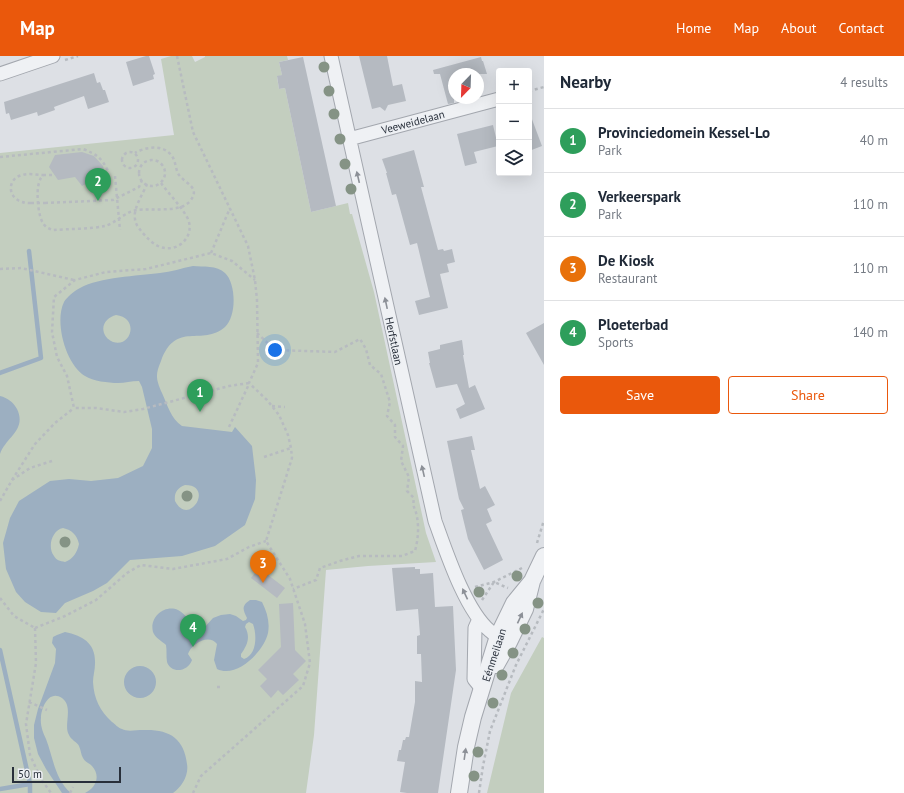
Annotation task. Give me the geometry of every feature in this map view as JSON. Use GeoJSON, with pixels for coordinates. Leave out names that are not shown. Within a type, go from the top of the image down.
{"type":"FeatureCollection","features":[{"type":"Feature","properties":{"kind":"street"},"geometry":{"type":"LineString","coordinates":[[0,74],[53,56]]}},
{"type":"Feature","properties":{"kind":"street","name":"Herfstlaan"},"geometry":{"type":"LineString","coordinates":[[331,56],[433,514],[444,546],[464,592],[476,614],[490,631],[503,639]]}},
{"type":"Feature","properties":{"kind":"street","name":"Veeweidelaan"},"geometry":{"type":"LineString","coordinates":[[349,139],[496,100]]}},
{"type":"Feature","properties":{"kind":"street","name":"Eénmeilaan"},"geometry":{"type":"LineString","coordinates":[[503,639],[525,609],[532,581],[542,552]]}},
{"type":"Feature","properties":{"kind":"street","name":"Eénmeilaan"},"geometry":{"type":"LineString","coordinates":[[460,793],[471,726],[482,689],[503,639],[514,603],[532,581]]}},
{"type":"Feature","properties":{"kind":"street"},"geometry":{"type":"LineString","coordinates":[[476,614],[474,679],[482,689]]}},
{"type":"Feature","properties":{"kind":"path"},"geometry":{"type":"LineString","coordinates":[[177,56],[193,132],[248,246],[255,280],[258,363],[229,427]]}},
{"type":"Feature","properties":{"kind":"path"},"geometry":{"type":"LineString","coordinates":[[532,90],[544,87]]}},
{"type":"Feature","properties":{"kind":"path"},"geometry":{"type":"LineString","coordinates":[[44,175],[38,184],[39,211],[42,223],[53,230],[106,226],[136,210],[180,208],[191,201],[194,193],[192,187],[179,174],[171,154],[164,150],[155,148],[141,150],[135,153],[128,152],[123,156],[122,161],[125,166],[130,168],[137,164],[138,157],[135,153]]}},
{"type":"Feature","properties":{"kind":"path"},"geometry":{"type":"LineString","coordinates":[[0,157],[83,149],[96,154],[108,171]]}},
{"type":"Feature","properties":{"kind":"path"},"geometry":{"type":"LineString","coordinates":[[52,175],[22,175],[14,179],[11,193],[13,197],[21,203],[113,200],[139,187],[142,180],[140,172],[141,168],[147,162],[159,162],[164,168],[165,176],[161,183],[153,186],[142,180]]}},
{"type":"Feature","properties":{"kind":"path"},"geometry":{"type":"LineString","coordinates":[[115,176],[120,230]]}},
{"type":"Feature","properties":{"kind":"path"},"geometry":{"type":"LineString","coordinates":[[147,184],[136,210],[135,219],[138,227],[148,239],[160,246],[172,248],[182,244],[188,238],[190,227],[187,217],[161,183]]}},
{"type":"Feature","properties":{"kind":"path"},"geometry":{"type":"LineString","coordinates":[[211,253],[230,208]]}},
{"type":"Feature","properties":{"kind":"path"},"geometry":{"type":"LineString","coordinates":[[74,408],[67,376],[57,357],[52,332],[54,297],[75,280],[106,272],[146,269],[211,253],[232,261],[255,280]]}},
{"type":"Feature","properties":{"kind":"path"},"geometry":{"type":"LineString","coordinates":[[0,269],[21,268],[75,280]]}},
{"type":"Feature","properties":{"kind":"path"},"geometry":{"type":"LineString","coordinates":[[257,333],[275,350],[335,352],[360,339],[366,349],[370,365],[381,374],[386,388],[390,402],[387,416],[395,424],[395,436],[403,446],[401,461],[410,477],[407,491],[414,498],[412,505],[417,517],[418,540],[415,551],[402,556],[359,556],[340,561],[320,568],[316,580],[293,588]]}},
{"type":"Feature","properties":{"kind":"path"},"geometry":{"type":"LineString","coordinates":[[0,501],[35,444],[55,423],[74,408],[96,408],[124,412],[143,409],[229,386],[249,383]]}},
{"type":"Feature","properties":{"kind":"path"},"geometry":{"type":"LineString","coordinates":[[193,793],[201,776],[303,686],[310,663],[305,624],[290,579],[266,541],[292,458],[291,448],[288,435],[279,415],[267,400],[249,383]]}},
{"type":"Feature","properties":{"kind":"path"},"geometry":{"type":"LineString","coordinates":[[272,406],[285,407]]}},
{"type":"Feature","properties":{"kind":"path"},"geometry":{"type":"LineString","coordinates":[[264,457],[291,448]]}},
{"type":"Feature","properties":{"kind":"path"},"geometry":{"type":"LineString","coordinates":[[12,480],[30,468],[52,461]]}},
{"type":"Feature","properties":{"kind":"path"},"geometry":{"type":"LineString","coordinates":[[464,592],[472,587],[494,582],[542,552],[544,520]]}},
{"type":"Feature","properties":{"kind":"path"},"geometry":{"type":"LineString","coordinates":[[35,628],[96,600],[127,573],[141,565],[173,569],[228,559],[249,547],[266,541]]}},
{"type":"Feature","properties":{"kind":"path"},"geometry":{"type":"LineString","coordinates":[[494,582],[522,593]]}},
{"type":"Feature","properties":{"kind":"path"},"geometry":{"type":"LineString","coordinates":[[476,614],[480,604],[494,582]]}},
{"type":"Feature","properties":{"kind":"path"},"geometry":{"type":"LineString","coordinates":[[0,598],[14,616],[35,628]]}},
{"type":"Feature","properties":{"kind":"path"},"geometry":{"type":"LineString","coordinates":[[479,793],[490,731],[516,665],[544,608]]}},
{"type":"Feature","properties":{"kind":"path"},"geometry":{"type":"LineString","coordinates":[[35,628],[36,663],[26,724],[30,755],[41,779],[51,793]]}},
{"type":"Feature","properties":{"kind":"path"},"geometry":{"type":"LineString","coordinates":[[217,687],[222,687]]}},
{"type":"Feature","properties":{"kind":"path"},"geometry":{"type":"LineString","coordinates":[[29,702],[48,710]]}},
{"type":"Feature","properties":{"kind":"path"},"geometry":{"type":"LineString","coordinates":[[70,793],[74,787]]}},
{"type":"Feature","properties":{"kind":"green space"},"geometry":{"type":"Polygon","coordinates":[[[171,56],[192,56],[195,62],[205,56],[287,56],[288,60],[279,62],[282,75],[277,77],[279,89],[285,88],[311,212],[348,203],[350,214],[352,214],[374,292],[426,533],[436,562],[326,570],[314,735],[306,793],[0,793],[0,153],[174,135],[161,59],[171,56]]]}},
{"type":"Feature","properties":{"kind":"green space"},"geometry":{"type":"Polygon","coordinates":[[[542,637],[544,638],[544,793],[487,793],[511,693],[542,637]]]}},
{"type":"Feature","properties":{"kind":"water"},"geometry":{"type":"Polygon","coordinates":[[[193,266],[222,270],[229,278],[234,300],[232,315],[225,327],[216,333],[182,337],[174,341],[167,349],[161,361],[157,374],[157,380],[170,411],[178,423],[182,426],[232,432],[235,427],[252,446],[256,480],[255,499],[245,525],[215,546],[182,556],[130,560],[107,583],[93,591],[65,603],[56,613],[41,612],[25,602],[16,592],[6,569],[3,543],[10,518],[19,501],[50,481],[69,479],[91,481],[118,478],[143,466],[152,448],[152,429],[142,387],[139,381],[118,383],[88,378],[72,363],[67,353],[61,331],[61,310],[64,302],[73,292],[88,284],[98,281],[164,272],[193,266]],[[116,315],[110,317],[106,321],[103,330],[109,340],[119,343],[128,337],[130,326],[124,317],[116,315]],[[185,485],[177,491],[175,501],[181,508],[187,510],[192,508],[196,503],[199,497],[198,491],[194,487],[185,485]],[[63,528],[59,529],[53,535],[51,548],[56,558],[65,562],[74,555],[79,544],[77,538],[69,530],[63,528]]]}},
{"type":"Feature","properties":{"kind":"water"},"geometry":{"type":"Polygon","coordinates":[[[0,396],[12,402],[17,409],[19,422],[18,428],[0,454],[0,396]]]}},
{"type":"Feature","properties":{"kind":"water"},"geometry":{"type":"Polygon","coordinates":[[[250,600],[262,602],[267,613],[269,625],[268,633],[261,648],[248,662],[233,670],[225,671],[217,669],[214,660],[217,644],[214,641],[205,640],[196,644],[190,650],[188,654],[192,660],[187,667],[176,670],[169,666],[167,662],[166,645],[157,638],[152,627],[153,621],[159,613],[168,609],[178,610],[186,616],[194,629],[202,630],[213,618],[221,615],[230,614],[243,621],[246,620],[247,618],[244,606],[250,600]],[[249,622],[245,627],[248,638],[245,648],[241,654],[241,657],[244,659],[248,657],[254,649],[255,634],[253,624],[249,622]]]}},
{"type":"Feature","properties":{"kind":"water"},"geometry":{"type":"Polygon","coordinates":[[[65,632],[83,638],[91,646],[95,657],[93,682],[96,699],[104,714],[112,722],[124,730],[152,730],[168,733],[179,742],[185,755],[187,772],[182,784],[173,793],[85,793],[92,788],[96,781],[97,778],[95,770],[82,757],[80,748],[67,731],[68,711],[66,702],[62,698],[53,696],[47,701],[42,709],[41,723],[61,782],[71,793],[62,793],[38,754],[34,738],[34,725],[38,709],[55,663],[56,649],[52,643],[53,637],[65,632]]]}},
{"type":"Feature","properties":{"kind":"water"},"geometry":{"type":"Polygon","coordinates":[[[140,666],[149,669],[153,673],[156,682],[153,691],[149,695],[140,698],[131,695],[127,691],[124,682],[127,673],[131,669],[140,666]]]}},
{"type":"Feature","properties":{"kind":"building"},"geometry":{"type":"Polygon","coordinates":[[[149,56],[155,74],[153,75],[154,79],[133,86],[126,62],[149,56]]]}},
{"type":"Feature","properties":{"kind":"building"},"geometry":{"type":"Polygon","coordinates":[[[359,56],[387,56],[393,86],[402,84],[406,101],[388,105],[385,111],[380,107],[372,109],[359,56]]]}},
{"type":"Feature","properties":{"kind":"building"},"geometry":{"type":"Polygon","coordinates":[[[303,57],[336,206],[311,212],[285,88],[279,89],[277,76],[282,75],[279,62],[303,57]]]}},
{"type":"Feature","properties":{"kind":"building"},"geometry":{"type":"Polygon","coordinates":[[[481,57],[487,74],[484,74],[484,68],[448,68],[448,104],[440,74],[434,74],[433,70],[481,57]]]}},
{"type":"Feature","properties":{"kind":"building"},"geometry":{"type":"Polygon","coordinates":[[[94,73],[97,83],[100,82],[103,90],[105,90],[109,102],[88,109],[84,96],[54,107],[55,110],[38,116],[37,112],[11,120],[9,113],[6,114],[4,102],[94,73]]]}},
{"type":"Feature","properties":{"kind":"building"},"geometry":{"type":"Polygon","coordinates":[[[532,119],[542,146],[532,150],[532,119]]]}},
{"type":"Feature","properties":{"kind":"building"},"geometry":{"type":"Polygon","coordinates":[[[493,125],[496,138],[496,146],[474,152],[477,163],[465,166],[457,134],[493,125]]]}},
{"type":"Feature","properties":{"kind":"building"},"geometry":{"type":"Polygon","coordinates":[[[414,150],[424,187],[421,187],[438,250],[443,249],[444,251],[452,249],[455,262],[447,264],[449,272],[440,274],[448,308],[419,315],[415,301],[430,297],[417,243],[410,245],[396,194],[392,195],[382,159],[414,150]]]}},
{"type":"Feature","properties":{"kind":"building"},"geometry":{"type":"Polygon","coordinates":[[[82,152],[94,156],[103,166],[105,173],[82,186],[75,177],[58,180],[49,167],[55,155],[82,152]]]}},
{"type":"Feature","properties":{"kind":"building"},"geometry":{"type":"Polygon","coordinates":[[[544,323],[544,365],[526,333],[544,323]]]}},
{"type":"Feature","properties":{"kind":"building"},"geometry":{"type":"Polygon","coordinates":[[[462,340],[469,388],[475,385],[485,409],[460,419],[456,409],[465,404],[457,384],[436,388],[429,363],[428,352],[440,349],[440,345],[462,340]]]}},
{"type":"Feature","properties":{"kind":"building"},"geometry":{"type":"Polygon","coordinates":[[[472,436],[475,450],[471,450],[480,489],[485,486],[495,505],[487,509],[492,521],[486,524],[503,560],[484,570],[468,539],[461,510],[464,509],[459,499],[447,441],[472,436]]]}},
{"type":"Feature","properties":{"kind":"building"},"geometry":{"type":"Polygon","coordinates":[[[415,567],[415,569],[420,569],[420,574],[433,573],[435,607],[453,606],[456,670],[438,793],[400,792],[405,762],[397,761],[403,740],[405,740],[406,737],[409,737],[415,702],[415,681],[422,682],[421,654],[417,654],[417,636],[420,635],[418,609],[396,611],[392,568],[415,567]]]}},
{"type":"Feature","properties":{"kind":"building"},"geometry":{"type":"Polygon","coordinates":[[[259,568],[285,588],[277,598],[251,578],[259,568]]]}},
{"type":"Feature","properties":{"kind":"building"},"geometry":{"type":"Polygon","coordinates":[[[293,603],[295,650],[306,661],[293,674],[299,680],[283,695],[278,690],[271,698],[260,686],[267,679],[258,670],[281,647],[279,604],[293,603]]]}},
{"type":"Feature","properties":{"kind":"waterway"},"geometry":{"type":"LineString","coordinates":[[0,373],[41,358],[29,251]]}},
{"type":"Feature","properties":{"kind":"waterway"},"geometry":{"type":"LineString","coordinates":[[0,650],[30,784],[30,793]]}},
{"type":"Feature","properties":{"kind":"waterway"},"geometry":{"type":"LineString","coordinates":[[0,789],[30,784]]}},
{"type":"Feature","properties":{"kind":"place","name":"Verkeerspark"},"geometry":{"type":"Point","coordinates":[98,201]}},
{"type":"Feature","properties":{"kind":"place","name":"Provinciedomein Kessel-Lo"},"geometry":{"type":"Point","coordinates":[200,412]}},
{"type":"Feature","properties":{"kind":"place","name":"De Kiosk"},"geometry":{"type":"Point","coordinates":[263,583]}},
{"type":"Feature","properties":{"kind":"place","name":"Ploeterbad"},"geometry":{"type":"Point","coordinates":[193,647]}}]}
